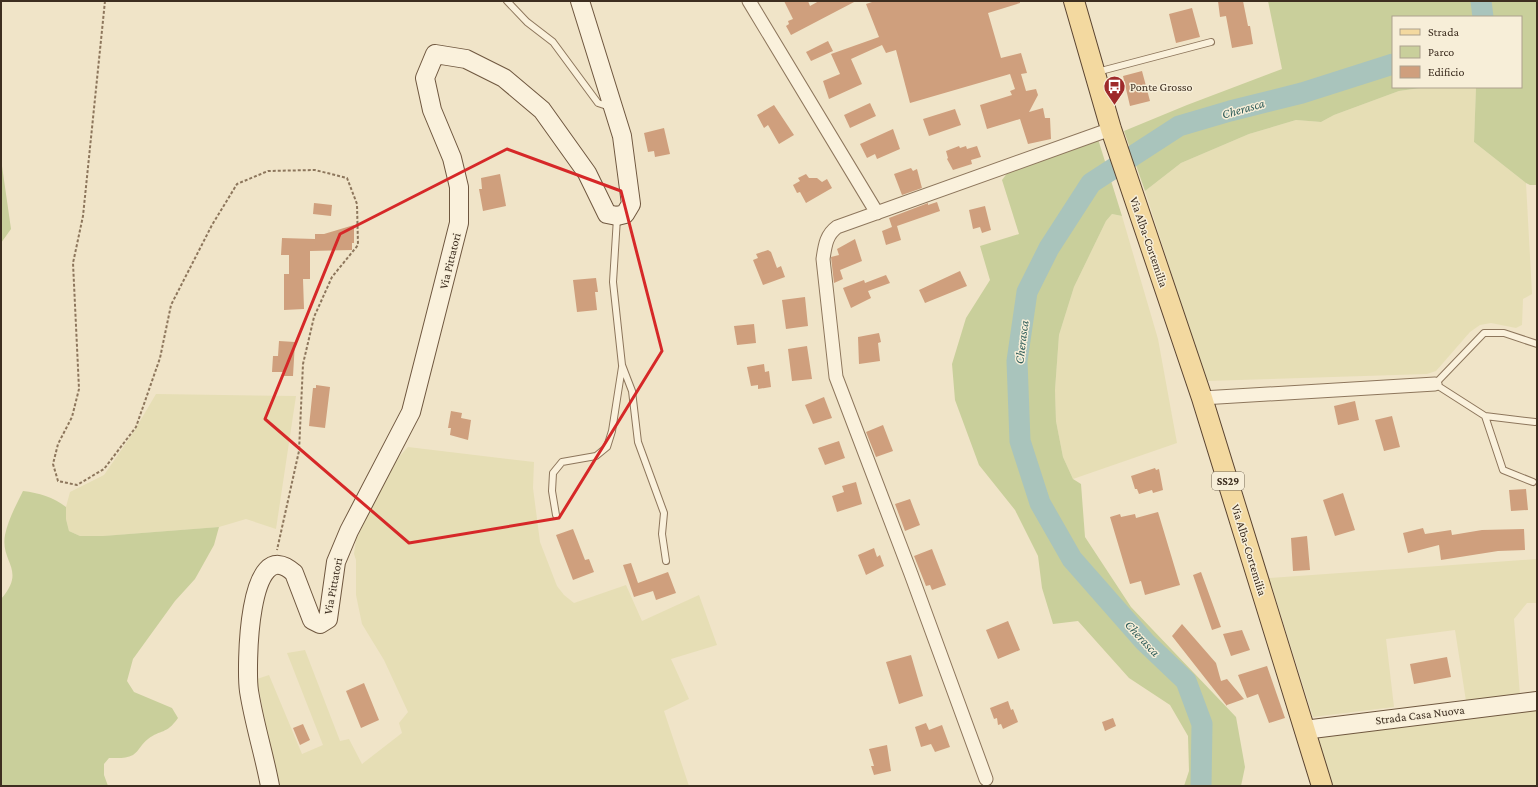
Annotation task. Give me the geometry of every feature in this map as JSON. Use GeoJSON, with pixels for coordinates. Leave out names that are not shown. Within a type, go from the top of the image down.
{"type":"FeatureCollection","features":[{"type":"Feature","properties":{"kind":"main road","name":"SS29"},"geometry":{"type":"LineString","coordinates":[[1074,1],[1112,132]]}},
{"type":"Feature","properties":{"kind":"main road","name":"Via Alba-Cortemilia"},"geometry":{"type":"LineString","coordinates":[[1112,132],[1202,398],[1322,786]]}},
{"type":"Feature","properties":{"kind":"street"},"geometry":{"type":"LineString","coordinates":[[580,1],[615,109],[622,136],[631,204],[625,214],[617,216]]}},
{"type":"Feature","properties":{"kind":"street"},"geometry":{"type":"LineString","coordinates":[[749,1],[877,212]]}},
{"type":"Feature","properties":{"kind":"street","name":"Via Pittatori"},"geometry":{"type":"LineString","coordinates":[[272,567],[284,567],[294,573],[312,620],[320,624],[326,622],[329,616],[336,562],[349,530],[411,412],[459,223],[459,187],[452,158],[432,110],[425,78],[435,54],[466,59],[504,78],[542,110],[587,173],[607,214],[617,216]]}},
{"type":"Feature","properties":{"kind":"street"},"geometry":{"type":"LineString","coordinates":[[986,779],[911,574],[836,377],[823,259],[825,243],[829,232],[836,227],[1112,132]]}},
{"type":"Feature","properties":{"kind":"street"},"geometry":{"type":"LineString","coordinates":[[1202,398],[1435,384]]}},
{"type":"Feature","properties":{"kind":"street"},"geometry":{"type":"LineString","coordinates":[[270,786],[249,690],[249,630],[260,580],[267,570],[272,567]]}},
{"type":"Feature","properties":{"kind":"street","name":"Strada Casa Nuova"},"geometry":{"type":"LineString","coordinates":[[1304,730],[1537,701]]}},
{"type":"Feature","properties":{"kind":"lane"},"geometry":{"type":"LineString","coordinates":[[507,1],[527,22],[553,42],[598,103],[615,109]]}},
{"type":"Feature","properties":{"kind":"lane"},"geometry":{"type":"LineString","coordinates":[[1095,73],[1211,42]]}},
{"type":"Feature","properties":{"kind":"lane"},"geometry":{"type":"LineString","coordinates":[[556,514],[552,491],[553,473],[562,462],[596,456],[607,447],[612,431],[622,366],[613,282],[617,216]]}},
{"type":"Feature","properties":{"kind":"lane"},"geometry":{"type":"LineString","coordinates":[[1535,422],[1485,416],[1435,384],[1484,333],[1504,333],[1537,344]]}},
{"type":"Feature","properties":{"kind":"lane"},"geometry":{"type":"LineString","coordinates":[[622,366],[632,391],[638,442],[664,513],[662,534],[666,561]]}},
{"type":"Feature","properties":{"kind":"lane"},"geometry":{"type":"LineString","coordinates":[[1485,416],[1503,470],[1532,482]]}},
{"type":"Feature","properties":{"kind":"path"},"geometry":{"type":"LineString","coordinates":[[105,1],[83,216],[73,263],[79,389],[72,417],[58,444],[53,464],[58,481],[77,485],[104,469],[136,427],[160,358],[171,305],[212,225],[237,184],[268,171],[315,170],[347,178],[357,204],[358,245],[332,277],[312,324],[303,364],[299,451],[282,532],[272,567]]}},
{"type":"Feature","properties":{"kind":"highlighted area"},"geometry":{"type":"Polygon","coordinates":[[[507,149],[621,191],[662,351],[559,518],[409,543],[265,419],[340,234],[507,149]]]}},
{"type":"Feature","properties":{"kind":"shaded area"},"geometry":{"type":"Polygon","coordinates":[[[1420,88],[1476,88],[1474,142],[1526,183],[1532,294],[1523,299],[1522,325],[1516,328],[1491,323],[1480,325],[1470,332],[1436,371],[1427,374],[1206,381],[1145,191],[1181,163],[1249,134],[1296,120],[1321,122],[1334,115],[1399,91],[1420,88]]]}},
{"type":"Feature","properties":{"kind":"shaded area"},"geometry":{"type":"Polygon","coordinates":[[[1112,214],[1122,216],[1158,339],[1177,443],[1073,479],[1063,457],[1056,421],[1055,390],[1059,335],[1074,287],[1106,221],[1112,214]]]}},
{"type":"Feature","properties":{"kind":"shaded area"},"geometry":{"type":"Polygon","coordinates":[[[156,394],[296,396],[276,529],[246,519],[219,527],[104,536],[80,536],[69,531],[66,519],[66,507],[70,492],[104,475],[133,433],[156,394]]]}},
{"type":"Feature","properties":{"kind":"shaded area"},"geometry":{"type":"Polygon","coordinates":[[[408,447],[534,462],[533,488],[540,542],[557,586],[564,595],[574,603],[626,585],[642,621],[699,595],[717,645],[671,659],[689,699],[664,711],[689,786],[277,786],[257,679],[269,675],[302,754],[323,745],[287,653],[305,650],[340,741],[349,739],[362,764],[402,733],[399,723],[408,712],[384,660],[362,624],[356,595],[356,560],[354,554],[356,540],[378,491],[398,458],[408,447]]]}},
{"type":"Feature","properties":{"kind":"shaded area"},"geometry":{"type":"Polygon","coordinates":[[[1537,559],[1537,603],[1527,603],[1514,619],[1520,695],[1466,701],[1455,630],[1386,639],[1394,707],[1313,717],[1269,578],[1537,559]]]}},
{"type":"Feature","properties":{"kind":"shaded area"},"geometry":{"type":"Polygon","coordinates":[[[1537,709],[1537,786],[1333,786],[1316,734],[1537,709]]]}},
{"type":"Feature","properties":{"kind":"green space"},"geometry":{"type":"Polygon","coordinates":[[[1268,1],[1537,1],[1537,185],[1530,185],[1526,183],[1474,142],[1476,88],[1522,88],[1522,16],[1392,16],[1392,88],[1420,88],[1399,91],[1334,115],[1321,122],[1296,120],[1249,134],[1181,163],[1145,191],[1124,131],[1282,69],[1268,1]]]}},
{"type":"Feature","properties":{"kind":"green space"},"geometry":{"type":"Polygon","coordinates":[[[1098,139],[1122,216],[1112,214],[1106,221],[1074,287],[1059,335],[1055,390],[1056,421],[1063,457],[1073,479],[1081,484],[1085,537],[1131,607],[1236,717],[1245,767],[1241,786],[1184,786],[1189,771],[1188,736],[1170,705],[1129,678],[1078,621],[1053,624],[1042,588],[1038,556],[1015,510],[979,465],[955,400],[952,364],[966,318],[990,280],[980,246],[1019,234],[1002,180],[1008,172],[1098,139]]]}},
{"type":"Feature","properties":{"kind":"green space"},"geometry":{"type":"Polygon","coordinates":[[[1,159],[11,229],[1,243],[1,159]]]}},
{"type":"Feature","properties":{"kind":"green space"},"geometry":{"type":"Polygon","coordinates":[[[23,491],[46,496],[66,507],[66,519],[69,531],[80,536],[103,536],[219,527],[214,545],[195,579],[175,601],[133,659],[127,681],[134,692],[172,708],[178,718],[170,727],[146,741],[133,755],[124,758],[109,758],[104,764],[104,775],[108,786],[1,786],[1,599],[12,580],[11,566],[4,545],[6,529],[23,491]]]}},
{"type":"Feature","properties":{"kind":"building"},"geometry":{"type":"Polygon","coordinates":[[[784,1],[808,1],[810,6],[819,1],[856,1],[791,35],[786,26],[789,24],[788,21],[793,19],[784,1]]]}},
{"type":"Feature","properties":{"kind":"building"},"geometry":{"type":"Polygon","coordinates":[[[875,1],[1020,1],[1020,3],[988,13],[1001,58],[1021,53],[1027,73],[1021,74],[1026,91],[1036,89],[1038,95],[1029,112],[1043,108],[1045,118],[1050,118],[1051,139],[1028,144],[1020,119],[987,129],[980,105],[1012,95],[1010,91],[1015,89],[1010,74],[910,103],[896,50],[886,53],[882,45],[851,59],[862,84],[829,99],[823,81],[840,74],[831,54],[879,37],[866,4],[875,1]]]}},
{"type":"Feature","properties":{"kind":"building"},"geometry":{"type":"Polygon","coordinates":[[[1218,1],[1243,1],[1253,44],[1232,48],[1226,16],[1220,17],[1218,1]]]}},
{"type":"Feature","properties":{"kind":"building"},"geometry":{"type":"Polygon","coordinates":[[[1192,8],[1200,37],[1176,43],[1169,14],[1192,8]]]}},
{"type":"Feature","properties":{"kind":"building"},"geometry":{"type":"Polygon","coordinates":[[[828,41],[833,51],[811,61],[806,52],[828,41]]]}},
{"type":"Feature","properties":{"kind":"building"},"geometry":{"type":"Polygon","coordinates":[[[1142,71],[1150,101],[1130,106],[1123,76],[1142,71]]]}},
{"type":"Feature","properties":{"kind":"building"},"geometry":{"type":"Polygon","coordinates":[[[870,103],[876,116],[850,128],[844,115],[870,103]]]}},
{"type":"Feature","properties":{"kind":"building"},"geometry":{"type":"Polygon","coordinates":[[[774,105],[794,135],[779,144],[768,125],[764,128],[757,115],[774,105]]]}},
{"type":"Feature","properties":{"kind":"building"},"geometry":{"type":"Polygon","coordinates":[[[955,109],[961,125],[929,136],[923,119],[955,109]]]}},
{"type":"Feature","properties":{"kind":"building"},"geometry":{"type":"Polygon","coordinates":[[[664,128],[670,154],[655,157],[654,151],[648,152],[644,133],[664,128]]]}},
{"type":"Feature","properties":{"kind":"building"},"geometry":{"type":"Polygon","coordinates":[[[893,129],[900,149],[877,159],[875,154],[867,158],[860,144],[893,129]]]}},
{"type":"Feature","properties":{"kind":"building"},"geometry":{"type":"Polygon","coordinates":[[[959,146],[960,148],[966,146],[967,149],[977,146],[981,157],[971,160],[972,164],[953,170],[947,159],[946,151],[959,146]]]}},
{"type":"Feature","properties":{"kind":"building"},"geometry":{"type":"Polygon","coordinates":[[[911,168],[913,171],[917,169],[922,188],[902,195],[894,174],[911,168]]]}},
{"type":"Feature","properties":{"kind":"building"},"geometry":{"type":"Polygon","coordinates":[[[500,174],[506,206],[483,211],[479,189],[482,189],[481,178],[500,174]]]}},
{"type":"Feature","properties":{"kind":"building"},"geometry":{"type":"Polygon","coordinates":[[[806,174],[809,178],[817,178],[822,182],[827,179],[832,188],[806,203],[800,192],[797,193],[793,185],[800,181],[798,178],[806,174]]]}},
{"type":"Feature","properties":{"kind":"building"},"geometry":{"type":"Polygon","coordinates":[[[937,202],[940,211],[897,226],[901,240],[886,245],[882,231],[892,227],[889,218],[928,203],[928,205],[937,202]]]}},
{"type":"Feature","properties":{"kind":"building"},"geometry":{"type":"Polygon","coordinates":[[[314,203],[332,205],[331,216],[313,214],[314,203]]]}},
{"type":"Feature","properties":{"kind":"building"},"geometry":{"type":"Polygon","coordinates":[[[985,206],[991,230],[982,233],[980,227],[973,229],[969,210],[985,206]]]}},
{"type":"Feature","properties":{"kind":"building"},"geometry":{"type":"Polygon","coordinates":[[[354,225],[354,243],[352,243],[352,250],[310,251],[310,279],[303,279],[304,309],[284,310],[284,274],[289,274],[289,255],[281,255],[282,238],[315,239],[315,234],[324,234],[354,225]]]}},
{"type":"Feature","properties":{"kind":"building"},"geometry":{"type":"Polygon","coordinates":[[[855,239],[862,261],[840,270],[843,279],[834,283],[831,257],[839,255],[837,249],[855,239]]]}},
{"type":"Feature","properties":{"kind":"building"},"geometry":{"type":"Polygon","coordinates":[[[768,250],[771,252],[777,268],[781,266],[785,277],[763,285],[753,260],[758,258],[756,254],[768,250]]]}},
{"type":"Feature","properties":{"kind":"building"},"geometry":{"type":"Polygon","coordinates":[[[960,271],[967,286],[925,303],[919,290],[960,271]]]}},
{"type":"Feature","properties":{"kind":"building"},"geometry":{"type":"Polygon","coordinates":[[[886,275],[890,283],[868,291],[871,298],[851,308],[843,288],[864,280],[865,283],[886,275]]]}},
{"type":"Feature","properties":{"kind":"building"},"geometry":{"type":"Polygon","coordinates":[[[596,278],[598,292],[595,292],[597,310],[577,312],[573,280],[596,278]]]}},
{"type":"Feature","properties":{"kind":"building"},"geometry":{"type":"Polygon","coordinates":[[[805,297],[808,326],[786,329],[782,300],[805,297]]]}},
{"type":"Feature","properties":{"kind":"building"},"geometry":{"type":"Polygon","coordinates":[[[754,324],[756,343],[737,345],[734,326],[754,324]]]}},
{"type":"Feature","properties":{"kind":"building"},"geometry":{"type":"Polygon","coordinates":[[[879,333],[881,342],[878,343],[880,361],[859,364],[858,337],[879,333]]]}},
{"type":"Feature","properties":{"kind":"building"},"geometry":{"type":"Polygon","coordinates":[[[279,341],[295,342],[293,376],[283,376],[283,372],[272,372],[273,356],[278,356],[279,341]]]}},
{"type":"Feature","properties":{"kind":"building"},"geometry":{"type":"Polygon","coordinates":[[[807,346],[812,379],[792,381],[788,349],[807,346]]]}},
{"type":"Feature","properties":{"kind":"building"},"geometry":{"type":"Polygon","coordinates":[[[764,364],[765,372],[769,371],[771,387],[758,389],[758,385],[751,386],[747,367],[764,364]]]}},
{"type":"Feature","properties":{"kind":"building"},"geometry":{"type":"Polygon","coordinates":[[[316,385],[330,387],[325,428],[309,426],[313,388],[316,388],[316,385]]]}},
{"type":"Feature","properties":{"kind":"building"},"geometry":{"type":"Polygon","coordinates":[[[824,397],[832,418],[813,424],[805,405],[824,397]]]}},
{"type":"Feature","properties":{"kind":"building"},"geometry":{"type":"Polygon","coordinates":[[[1355,401],[1359,420],[1338,425],[1334,406],[1355,401]]]}},
{"type":"Feature","properties":{"kind":"building"},"geometry":{"type":"Polygon","coordinates":[[[451,411],[462,413],[461,418],[471,420],[468,440],[450,435],[451,428],[448,428],[451,411]]]}},
{"type":"Feature","properties":{"kind":"building"},"geometry":{"type":"Polygon","coordinates":[[[1392,416],[1400,447],[1384,451],[1375,420],[1392,416]]]}},
{"type":"Feature","properties":{"kind":"building"},"geometry":{"type":"Polygon","coordinates":[[[883,425],[893,451],[876,457],[866,432],[883,425]]]}},
{"type":"Feature","properties":{"kind":"building"},"geometry":{"type":"Polygon","coordinates":[[[839,441],[845,458],[825,465],[818,448],[839,441]]]}},
{"type":"Feature","properties":{"kind":"building"},"geometry":{"type":"Polygon","coordinates":[[[1155,468],[1156,470],[1159,469],[1163,490],[1153,493],[1152,490],[1139,494],[1137,489],[1135,489],[1131,476],[1155,468]]]}},
{"type":"Feature","properties":{"kind":"building"},"geometry":{"type":"Polygon","coordinates":[[[856,482],[862,504],[837,512],[832,496],[844,492],[842,486],[856,482]]]}},
{"type":"Feature","properties":{"kind":"building"},"geometry":{"type":"Polygon","coordinates":[[[1526,489],[1528,510],[1511,511],[1509,490],[1526,489]]]}},
{"type":"Feature","properties":{"kind":"building"},"geometry":{"type":"Polygon","coordinates":[[[1343,493],[1355,530],[1335,536],[1323,500],[1343,493]]]}},
{"type":"Feature","properties":{"kind":"building"},"geometry":{"type":"Polygon","coordinates":[[[910,499],[920,525],[905,531],[895,504],[910,499]]]}},
{"type":"Feature","properties":{"kind":"building"},"geometry":{"type":"Polygon","coordinates":[[[1158,512],[1180,585],[1145,595],[1141,581],[1130,584],[1110,517],[1120,514],[1121,517],[1135,514],[1136,518],[1158,512]]]}},
{"type":"Feature","properties":{"kind":"building"},"geometry":{"type":"Polygon","coordinates":[[[1423,528],[1425,534],[1451,530],[1452,535],[1482,530],[1524,529],[1525,550],[1498,551],[1441,560],[1439,545],[1408,553],[1403,533],[1423,528]]]}},
{"type":"Feature","properties":{"kind":"building"},"geometry":{"type":"Polygon","coordinates":[[[573,529],[585,560],[589,559],[594,572],[573,580],[556,535],[573,529]]]}},
{"type":"Feature","properties":{"kind":"building"},"geometry":{"type":"Polygon","coordinates":[[[1307,536],[1310,570],[1293,571],[1291,538],[1307,536]]]}},
{"type":"Feature","properties":{"kind":"building"},"geometry":{"type":"Polygon","coordinates":[[[874,548],[877,557],[880,555],[884,566],[866,575],[858,555],[874,548]]]}},
{"type":"Feature","properties":{"kind":"building"},"geometry":{"type":"Polygon","coordinates":[[[932,549],[946,585],[932,590],[930,585],[926,586],[914,556],[932,549]]]}},
{"type":"Feature","properties":{"kind":"building"},"geometry":{"type":"Polygon","coordinates":[[[631,563],[638,583],[668,572],[676,593],[656,600],[653,591],[634,597],[623,565],[631,563]]]}},
{"type":"Feature","properties":{"kind":"building"},"geometry":{"type":"Polygon","coordinates":[[[1201,572],[1221,627],[1212,630],[1193,575],[1201,572]]]}},
{"type":"Feature","properties":{"kind":"building"},"geometry":{"type":"Polygon","coordinates":[[[1008,621],[1020,650],[998,659],[986,630],[1008,621]]]}},
{"type":"Feature","properties":{"kind":"building"},"geometry":{"type":"Polygon","coordinates":[[[1182,624],[1216,663],[1221,681],[1227,679],[1244,699],[1227,706],[1172,636],[1182,624]]]}},
{"type":"Feature","properties":{"kind":"building"},"geometry":{"type":"Polygon","coordinates":[[[1242,630],[1250,650],[1231,656],[1223,634],[1242,630]]]}},
{"type":"Feature","properties":{"kind":"building"},"geometry":{"type":"Polygon","coordinates":[[[911,655],[923,696],[899,704],[886,662],[911,655]]]}},
{"type":"Feature","properties":{"kind":"building"},"geometry":{"type":"Polygon","coordinates":[[[1447,657],[1451,677],[1414,684],[1410,664],[1447,657]]]}},
{"type":"Feature","properties":{"kind":"building"},"geometry":{"type":"Polygon","coordinates":[[[1267,666],[1285,718],[1269,723],[1258,694],[1247,698],[1238,675],[1267,666]]]}},
{"type":"Feature","properties":{"kind":"building"},"geometry":{"type":"Polygon","coordinates":[[[364,683],[379,720],[361,728],[346,691],[364,683]]]}},
{"type":"Feature","properties":{"kind":"building"},"geometry":{"type":"Polygon","coordinates":[[[1008,701],[1018,722],[1003,729],[1001,724],[998,725],[997,718],[994,719],[990,708],[1008,701]]]}},
{"type":"Feature","properties":{"kind":"building"},"geometry":{"type":"Polygon","coordinates":[[[1113,718],[1116,726],[1105,731],[1102,722],[1113,718]]]}},
{"type":"Feature","properties":{"kind":"building"},"geometry":{"type":"Polygon","coordinates":[[[926,723],[929,730],[942,725],[950,747],[935,752],[931,744],[921,747],[915,727],[926,723]]]}},
{"type":"Feature","properties":{"kind":"building"},"geometry":{"type":"Polygon","coordinates":[[[303,724],[310,740],[300,745],[293,728],[303,724]]]}},
{"type":"Feature","properties":{"kind":"building"},"geometry":{"type":"Polygon","coordinates":[[[887,745],[891,771],[874,775],[871,766],[874,766],[869,749],[887,745]]]}},
{"type":"Feature","properties":{"kind":"waterway","name":"Cherasca"},"geometry":{"type":"LineString","coordinates":[[1481,1],[1483,16]]}},
{"type":"Feature","properties":{"kind":"waterway","name":"Cherasca"},"geometry":{"type":"LineString","coordinates":[[1201,786],[1202,724],[1186,681],[1145,642],[1072,559],[1040,503],[1020,441],[1017,361],[1027,292],[1049,248],[1091,183],[1179,126],[1230,111],[1302,93],[1392,64]]}},
{"type":"Feature","properties":{"kind":"place","name":"Ponte Grosso"},"geometry":{"type":"Point","coordinates":[1115,106]}}]}
